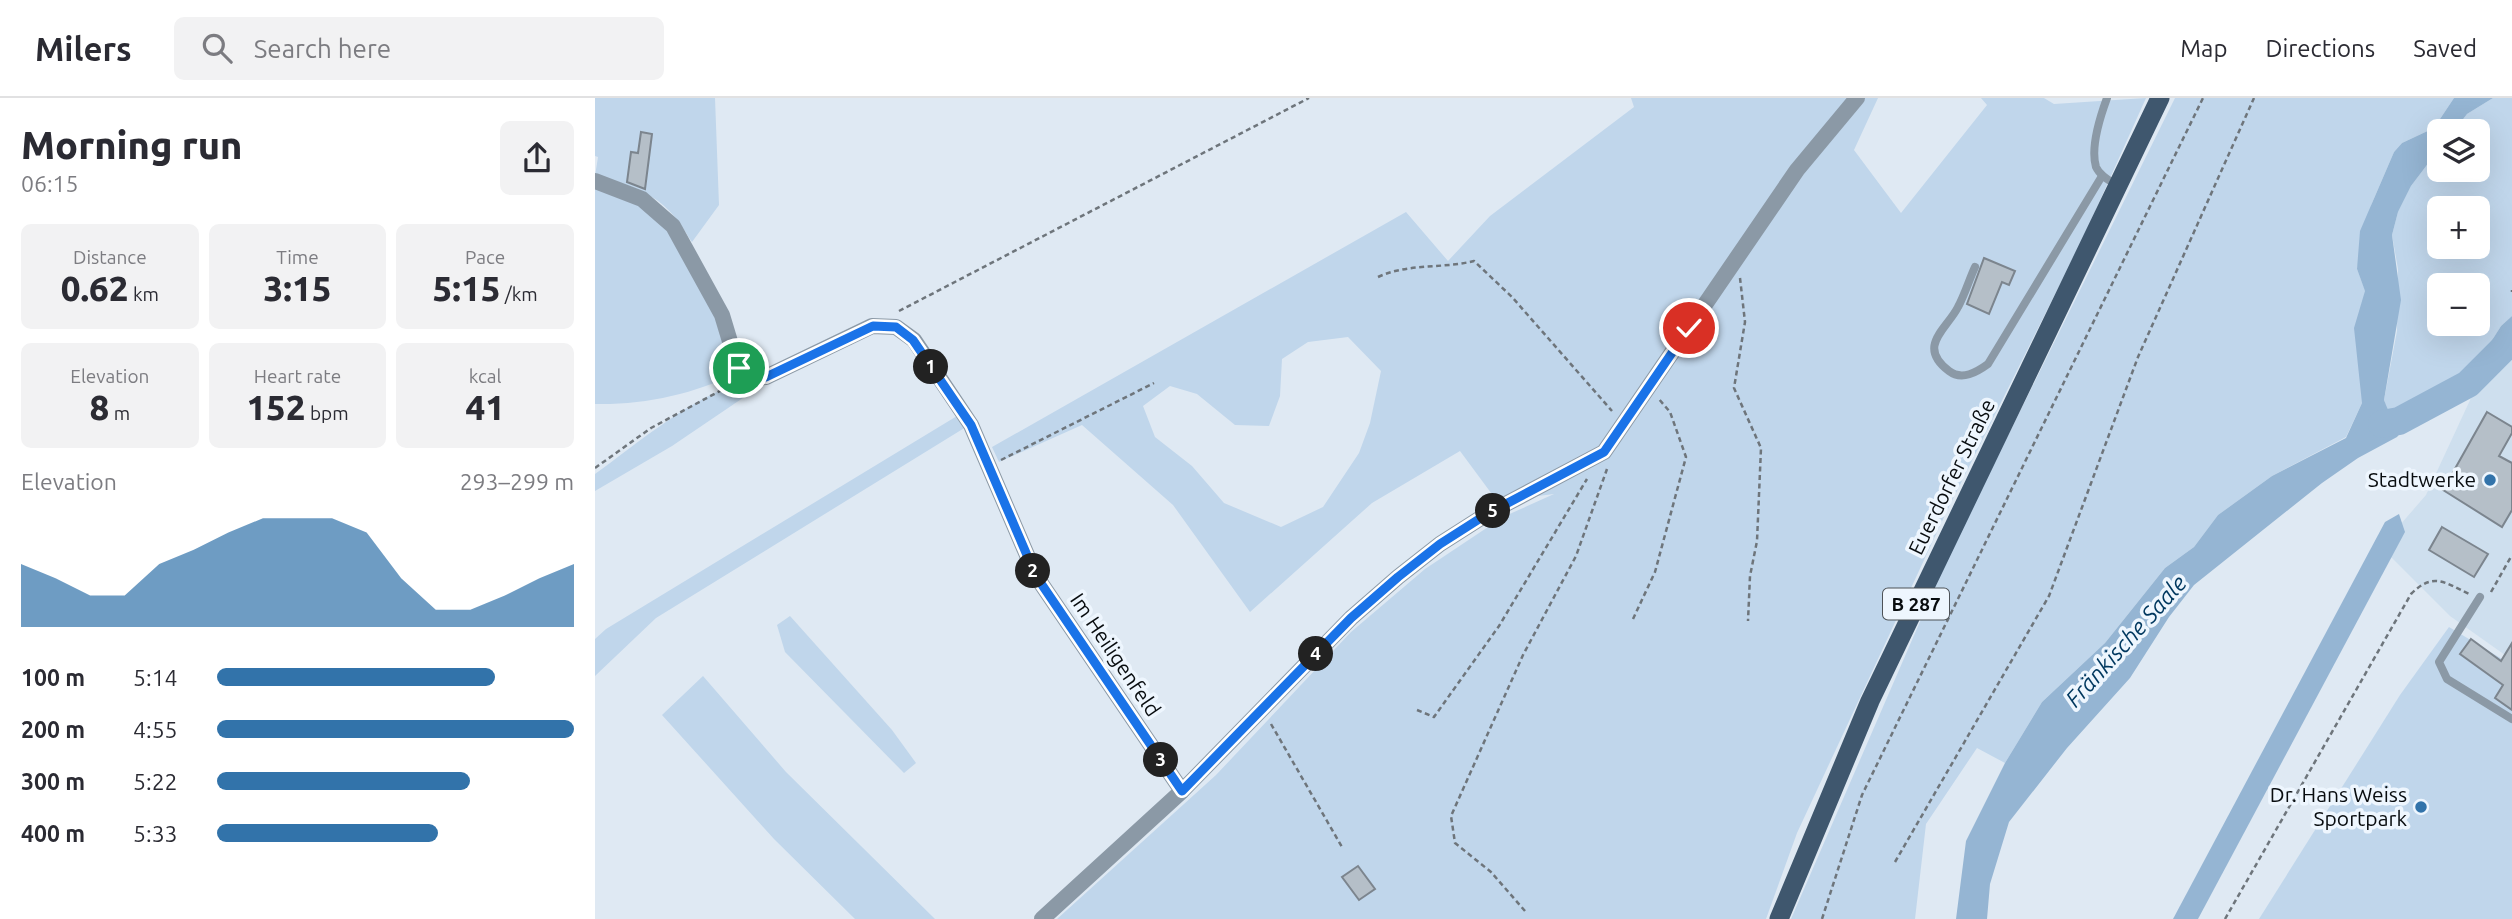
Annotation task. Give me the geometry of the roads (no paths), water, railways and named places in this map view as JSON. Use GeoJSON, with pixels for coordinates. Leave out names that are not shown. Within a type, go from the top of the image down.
{"type":"FeatureCollection","features":[{"type":"Feature","properties":{"kind":"main road","name":"Euerdorfer Straße"},"geometry":{"type":"LineString","coordinates":[[1779,919],[1870,701],[2110,181],[2160,98]]}},
{"type":"Feature","properties":{"kind":"street"},"geometry":{"type":"LineString","coordinates":[[1042,919],[1182,791],[1351,618],[1440,544],[1487,514],[1604,452],[1797,170],[1857,98]]}},
{"type":"Feature","properties":{"kind":"street","name":"Im Heiligenfeld"},"geometry":{"type":"LineString","coordinates":[[595,181],[642,199],[673,226],[722,315],[739,368],[747,379],[766,377],[873,326],[896,327],[913,340],[971,425],[1036,576],[1182,791]]}},
{"type":"Feature","properties":{"kind":"lane"},"geometry":{"type":"LineString","coordinates":[[1975,267],[1958,309],[1935,337],[1935,347],[1941,363],[1951,373],[1962,376],[1975,373],[1988,364],[2110,181],[2097,167],[2095,152],[2107,98]]}},
{"type":"Feature","properties":{"kind":"lane"},"geometry":{"type":"LineString","coordinates":[[2480,597],[2439,662],[2447,679],[2512,719]]}},
{"type":"Feature","properties":{"kind":"water"},"geometry":{"type":"Polygon","coordinates":[[[2454,98],[2493,98],[2463,119],[2440,119],[2454,98]]]}},
{"type":"Feature","properties":{"kind":"water"},"geometry":{"type":"Polygon","coordinates":[[[2427,131],[2427,165],[2411,186],[2398,212],[2392,235],[2401,300],[2384,400],[2390,415],[2419,411],[2397,437],[2358,458],[2322,483],[2194,585],[2169,617],[2130,678],[2067,748],[2009,822],[1990,884],[1987,919],[1956,919],[1966,841],[2005,763],[2042,702],[2105,643],[2165,568],[2194,547],[2218,515],[2272,476],[2346,438],[2362,403],[2354,328],[2365,291],[2357,269],[2360,231],[2394,152],[2402,143],[2427,131]]]}},
{"type":"Feature","properties":{"kind":"water"},"geometry":{"type":"Polygon","coordinates":[[[2512,316],[2512,350],[2479,384],[2470,375],[2501,326],[2512,316]]]}},
{"type":"Feature","properties":{"kind":"water"},"geometry":{"type":"Polygon","coordinates":[[[2399,514],[2405,532],[2198,919],[2173,919],[2385,522],[2399,514]]]}},
{"type":"Feature","properties":{"kind":"waterway","name":"Fränkische Saale"},"geometry":{"type":"LineString","coordinates":[[2382,424],[2399,421],[2468,384],[2512,340]]}},
{"type":"Feature","properties":{"kind":"place","name":"Stadtwerke"},"geometry":{"type":"Point","coordinates":[2490,480]}},
{"type":"Feature","properties":{"kind":"place","name":"Dr. Hans Weiss Sportpark"},"geometry":{"type":"Point","coordinates":[2421,807]}}]}
